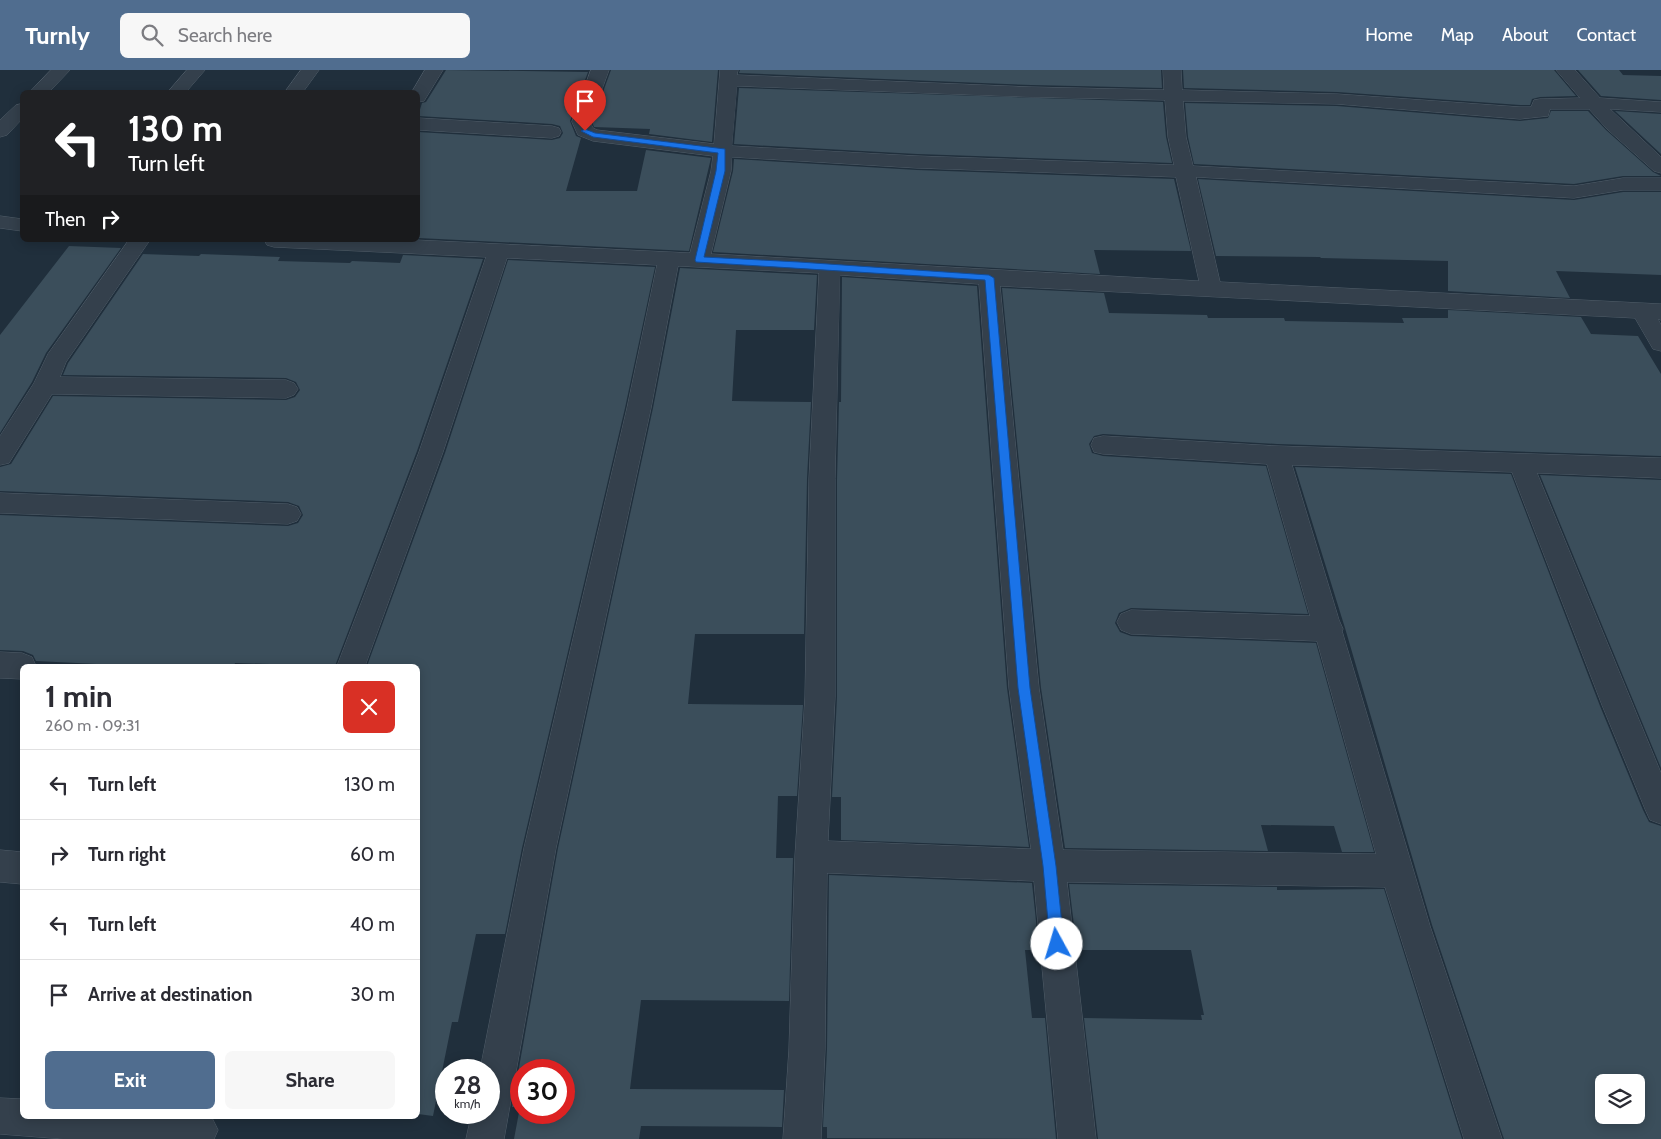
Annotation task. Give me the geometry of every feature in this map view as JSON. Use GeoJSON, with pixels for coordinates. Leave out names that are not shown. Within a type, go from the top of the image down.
{"type":"FeatureCollection","features":[{"type":"Feature","properties":{"kind":"street"},"geometry":{"type":"LineString","coordinates":[[41,90],[61,70]]}},
{"type":"Feature","properties":{"kind":"street"},"geometry":{"type":"LineString","coordinates":[[179,90],[196,70]]}},
{"type":"Feature","properties":{"kind":"street"},"geometry":{"type":"LineString","coordinates":[[295,90],[310,70]]}},
{"type":"Feature","properties":{"kind":"street"},"geometry":{"type":"LineString","coordinates":[[420,94],[434,70]]}},
{"type":"Feature","properties":{"kind":"street"},"geometry":{"type":"LineString","coordinates":[[600,70],[581,122],[585,131],[593,135],[722,151],[917,162],[1185,171],[1574,192],[1623,184],[1661,184]]}},
{"type":"Feature","properties":{"kind":"street"},"geometry":{"type":"LineString","coordinates":[[1172,70],[1177,138],[1211,289]]}},
{"type":"Feature","properties":{"kind":"street"},"geometry":{"type":"LineString","coordinates":[[1565,70],[1614,125],[1661,166]]}},
{"type":"Feature","properties":{"kind":"street"},"geometry":{"type":"LineString","coordinates":[[700,260],[720,171],[729,75],[1031,92],[1337,99],[1520,113],[1541,112],[1540,104],[1594,103],[1661,107]]}},
{"type":"Feature","properties":{"kind":"street"},"geometry":{"type":"LineString","coordinates":[[0,132],[20,111]]}},
{"type":"Feature","properties":{"kind":"street"},"geometry":{"type":"LineString","coordinates":[[420,124],[552,132]]}},
{"type":"Feature","properties":{"kind":"street"},"geometry":{"type":"LineString","coordinates":[[0,222],[20,224]]}},
{"type":"Feature","properties":{"kind":"street"},"geometry":{"type":"LineString","coordinates":[[0,456],[45,385],[56,360],[139,242]]}},
{"type":"Feature","properties":{"kind":"street"},"geometry":{"type":"LineString","coordinates":[[328,242],[700,260],[989,278],[1651,312],[1661,343]]}},
{"type":"Feature","properties":{"kind":"street"},"geometry":{"type":"LineString","coordinates":[[352,664],[432,452],[499,251]]}},
{"type":"Feature","properties":{"kind":"street"},"geometry":{"type":"LineString","coordinates":[[485,1139],[540,848],[638,408],[669,259]]}},
{"type":"Feature","properties":{"kind":"street"},"geometry":{"type":"LineString","coordinates":[[802,1139],[807,1049],[811,856],[820,697],[822,479],[830,267]]}},
{"type":"Feature","properties":{"kind":"street"},"geometry":{"type":"LineString","coordinates":[[989,278],[1024,688],[1049,866],[1077,1139]]}},
{"type":"Feature","properties":{"kind":"street"},"geometry":{"type":"LineString","coordinates":[[45,385],[286,389]]}},
{"type":"Feature","properties":{"kind":"street"},"geometry":{"type":"LineString","coordinates":[[1103,445],[1278,455],[1661,468]]}},
{"type":"Feature","properties":{"kind":"street"},"geometry":{"type":"LineString","coordinates":[[1278,455],[1413,926],[1483,1139]]}},
{"type":"Feature","properties":{"kind":"street"},"geometry":{"type":"LineString","coordinates":[[1520,462],[1617,705],[1661,809]]}},
{"type":"Feature","properties":{"kind":"street"},"geometry":{"type":"LineString","coordinates":[[0,503],[288,514]]}},
{"type":"Feature","properties":{"kind":"street"},"geometry":{"type":"LineString","coordinates":[[1131,622],[1329,629]]}},
{"type":"Feature","properties":{"kind":"street"},"geometry":{"type":"LineString","coordinates":[[0,665],[20,666]]}},
{"type":"Feature","properties":{"kind":"street"},"geometry":{"type":"LineString","coordinates":[[811,856],[1049,866],[1398,871]]}},
{"type":"Feature","properties":{"kind":"street"},"geometry":{"type":"LineString","coordinates":[[0,866],[20,868]]}},
{"type":"Feature","properties":{"kind":"street"},"geometry":{"type":"LineString","coordinates":[[0,1116],[20,1117]]}},
{"type":"Feature","properties":{"kind":"street"},"geometry":{"type":"LineString","coordinates":[[50,1119],[200,1128]]}},
{"type":"Feature","properties":{"kind":"building"},"geometry":{"type":"Polygon","coordinates":[[[446,70],[588,72],[570,121],[576,136],[581,138],[566,191],[637,191],[646,150],[711,158],[689,251],[420,238],[420,132],[552,140],[560,138],[563,133],[560,126],[552,124],[420,116],[422,103],[426,102],[446,70]]]}},
{"type":"Feature","properties":{"kind":"building"},"geometry":{"type":"Polygon","coordinates":[[[611,70],[718,70],[712,142],[649,134],[650,129],[594,127],[592,122],[611,70]]]}},
{"type":"Feature","properties":{"kind":"building"},"geometry":{"type":"Polygon","coordinates":[[[740,70],[1161,70],[1162,88],[1031,85],[739,73],[740,70]]]}},
{"type":"Feature","properties":{"kind":"building"},"geometry":{"type":"Polygon","coordinates":[[[1183,70],[1554,70],[1576,96],[1540,97],[1532,99],[1530,105],[1520,105],[1337,92],[1184,88],[1183,70]]]}},
{"type":"Feature","properties":{"kind":"building"},"geometry":{"type":"Polygon","coordinates":[[[1578,70],[1619,70],[1623,75],[1661,76],[1661,100],[1601,96],[1578,70]]]}},
{"type":"Feature","properties":{"kind":"building"},"geometry":{"type":"Polygon","coordinates":[[[739,88],[1163,102],[1166,137],[1172,163],[917,154],[734,144],[739,88]]]}},
{"type":"Feature","properties":{"kind":"building"},"geometry":{"type":"Polygon","coordinates":[[[1185,103],[1337,106],[1520,121],[1548,118],[1551,111],[1588,111],[1606,130],[1653,172],[1661,176],[1623,176],[1574,184],[1194,164],[1188,137],[1185,103]]]}},
{"type":"Feature","properties":{"kind":"building"},"geometry":{"type":"Polygon","coordinates":[[[1615,111],[1661,114],[1661,154],[1615,111]]]}},
{"type":"Feature","properties":{"kind":"building"},"geometry":{"type":"Polygon","coordinates":[[[734,159],[917,170],[1174,179],[1191,251],[1094,250],[1100,274],[713,252],[733,171],[734,159]]]}},
{"type":"Feature","properties":{"kind":"building"},"geometry":{"type":"Polygon","coordinates":[[[1198,179],[1574,200],[1623,192],[1661,192],[1661,275],[1556,271],[1570,298],[1448,291],[1448,261],[1216,256],[1198,179]]]}},
{"type":"Feature","properties":{"kind":"building"},"geometry":{"type":"Polygon","coordinates":[[[69,246],[121,248],[46,353],[32,382],[0,433],[0,335],[69,246]]]}},
{"type":"Feature","properties":{"kind":"building"},"geometry":{"type":"Polygon","coordinates":[[[143,254],[280,257],[278,261],[350,263],[352,261],[400,263],[403,255],[483,259],[417,451],[336,664],[97,664],[36,661],[33,655],[23,651],[0,650],[0,515],[288,526],[298,523],[303,515],[299,506],[288,502],[0,491],[0,467],[11,464],[53,396],[286,400],[295,397],[300,390],[296,382],[286,378],[63,375],[68,363],[143,254]]]}},
{"type":"Feature","properties":{"kind":"building"},"geometry":{"type":"Polygon","coordinates":[[[508,260],[655,267],[625,408],[522,848],[505,934],[476,934],[458,1022],[452,1022],[445,1059],[435,1059],[435,1106],[433,1116],[420,1114],[420,664],[368,664],[445,453],[508,260]]]}},
{"type":"Feature","properties":{"kind":"building"},"geometry":{"type":"Polygon","coordinates":[[[680,268],[817,275],[814,330],[736,330],[732,401],[811,402],[807,479],[804,634],[695,634],[688,704],[803,705],[797,796],[778,796],[776,858],[793,858],[789,1001],[641,1000],[630,1089],[784,1090],[782,1127],[641,1126],[639,1139],[514,1139],[517,1124],[575,1124],[575,1059],[521,1059],[558,848],[653,408],[680,268]]]}},
{"type":"Feature","properties":{"kind":"building"},"geometry":{"type":"Polygon","coordinates":[[[842,277],[977,286],[1007,688],[1029,847],[841,840],[841,797],[832,797],[837,697],[837,479],[839,402],[841,402],[842,277]]]}},
{"type":"Feature","properties":{"kind":"building"},"geometry":{"type":"Polygon","coordinates":[[[1002,288],[1104,293],[1109,313],[1207,315],[1208,318],[1284,318],[1285,321],[1404,323],[1402,318],[1448,318],[1448,310],[1581,317],[1591,334],[1638,336],[1661,374],[1661,456],[1277,444],[1103,434],[1094,436],[1089,444],[1092,453],[1103,456],[1266,466],[1308,614],[1131,608],[1119,613],[1115,623],[1120,632],[1131,636],[1316,643],[1374,852],[1342,852],[1334,826],[1261,825],[1268,851],[1065,848],[1041,688],[1002,288]]]}},
{"type":"Feature","properties":{"kind":"building"},"geometry":{"type":"Polygon","coordinates":[[[1295,467],[1511,474],[1600,706],[1643,810],[1649,822],[1661,826],[1661,1139],[1504,1139],[1432,925],[1345,628],[1295,467]]]}},
{"type":"Feature","properties":{"kind":"building"},"geometry":{"type":"Polygon","coordinates":[[[1540,475],[1661,480],[1661,768],[1540,475]]]}},
{"type":"Feature","properties":{"kind":"building"},"geometry":{"type":"Polygon","coordinates":[[[829,875],[1032,883],[1039,950],[1025,950],[1032,1018],[1045,1018],[1056,1139],[827,1138],[827,1127],[823,1127],[827,1049],[829,875]]]}},
{"type":"Feature","properties":{"kind":"building"},"geometry":{"type":"Polygon","coordinates":[[[1069,884],[1277,887],[1277,890],[1384,889],[1462,1139],[1098,1139],[1084,1018],[1202,1020],[1201,1015],[1204,1015],[1191,950],[1077,950],[1069,884]]]}},
{"type":"Feature","properties":{"kind":"route"},"geometry":{"type":"LineString","coordinates":[[585,131],[593,135],[722,151],[720,171],[700,260],[799,264],[989,278],[1024,688],[1049,866],[1057,944]]}}]}
